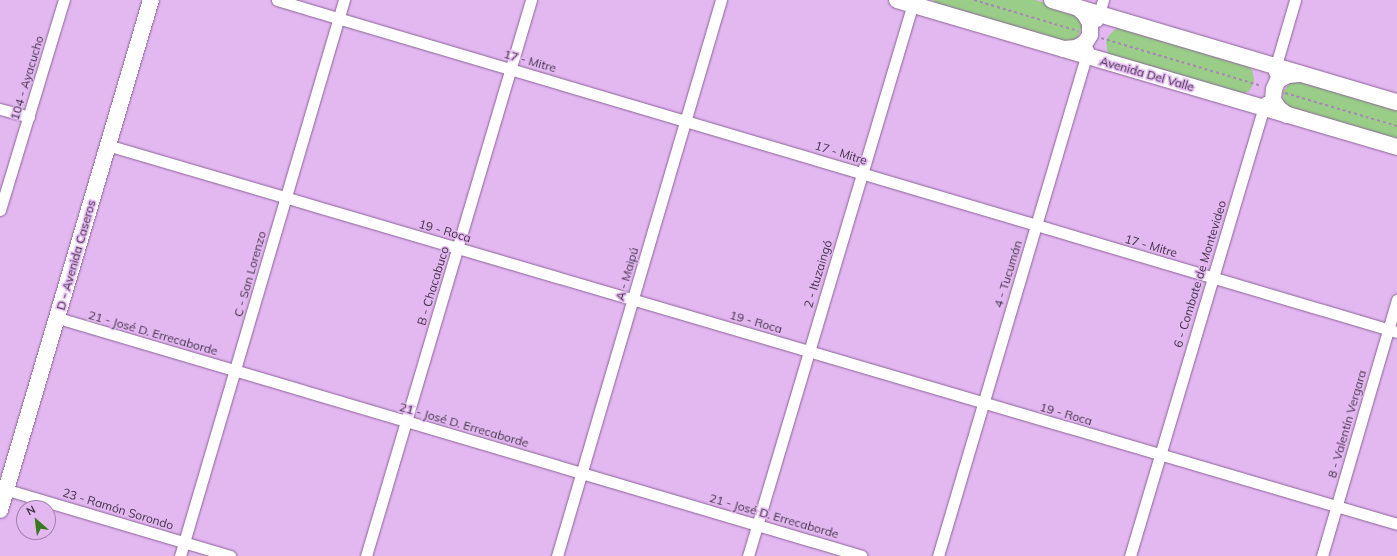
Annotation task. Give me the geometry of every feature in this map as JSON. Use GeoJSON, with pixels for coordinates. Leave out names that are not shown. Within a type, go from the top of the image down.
{"type":"FeatureCollection","features":[{"type":"Feature","properties":{"kind":"street","name":"104 - Ayacucho"},"geometry":{"type":"LineString","coordinates":[[0,210],[64,0]]}},
{"type":"Feature","properties":{"kind":"street","name":"D - Avenida Caseros"},"geometry":{"type":"LineString","coordinates":[[0,510],[3,489],[58,318],[107,145],[151,0]]}},
{"type":"Feature","properties":{"kind":"street","name":"17 - Mitre"},"geometry":{"type":"LineString","coordinates":[[277,0],[1393,331]]}},
{"type":"Feature","properties":{"kind":"street","name":"C - San Lorenzo"},"geometry":{"type":"LineString","coordinates":[[180,556],[344,0]]}},
{"type":"Feature","properties":{"kind":"street","name":"B - Chacabuco"},"geometry":{"type":"LineString","coordinates":[[366,556],[531,0]]}},
{"type":"Feature","properties":{"kind":"street","name":"A - Maipú"},"geometry":{"type":"LineString","coordinates":[[557,556],[721,0]]}},
{"type":"Feature","properties":{"kind":"street","name":"Avenida Del Valle"},"geometry":{"type":"LineString","coordinates":[[897,0],[913,2],[1086,56],[1397,148]]}},
{"type":"Feature","properties":{"kind":"street"},"geometry":{"type":"LineString","coordinates":[[1052,0],[1076,7],[1101,7],[1276,66],[1397,102]]}},
{"type":"Feature","properties":{"kind":"street","name":"6 - Combate de Montevideo"},"geometry":{"type":"LineString","coordinates":[[1130,556],[1263,108],[1272,89],[1276,66],[1295,0]]}},
{"type":"Feature","properties":{"kind":"street","name":"2 - Ituzaingó"},"geometry":{"type":"LineString","coordinates":[[748,556],[913,2]]}},
{"type":"Feature","properties":{"kind":"street"},"geometry":{"type":"LineString","coordinates":[[1063,49],[1076,48],[1085,43],[1091,35],[1090,23],[1085,14],[1076,7]]}},
{"type":"Feature","properties":{"kind":"street","name":"4 - Tucumán"},"geometry":{"type":"LineString","coordinates":[[938,556],[1091,35],[1101,7]]}},
{"type":"Feature","properties":{"kind":"street"},"geometry":{"type":"LineString","coordinates":[[1288,115],[1279,109],[1273,100],[1272,89],[1278,80],[1288,75],[1301,74]]}},
{"type":"Feature","properties":{"kind":"street"},"geometry":{"type":"LineString","coordinates":[[0,109],[28,117]]}},
{"type":"Feature","properties":{"kind":"street","name":"19 - Roca"},"geometry":{"type":"LineString","coordinates":[[107,145],[1397,524]]}},
{"type":"Feature","properties":{"kind":"street","name":"8 - Valentín Vergara"},"geometry":{"type":"LineString","coordinates":[[1322,556],[1336,506],[1393,331],[1397,300]]}},
{"type":"Feature","properties":{"kind":"street","name":"21 - José D. Errecaborde"},"geometry":{"type":"LineString","coordinates":[[58,318],[862,556]]}},
{"type":"Feature","properties":{"kind":"street","name":"23 - Ramón Sorondo"},"geometry":{"type":"LineString","coordinates":[[3,489],[230,556]]}},
{"type":"Feature","properties":{"kind":"path"},"geometry":{"type":"LineString","coordinates":[[974,0],[1397,126]]}},
{"type":"Feature","properties":{"kind":"green space"},"geometry":{"type":"Polygon","coordinates":[[[934,0],[1035,0],[1074,11],[1082,26],[1077,39],[1066,44],[935,3],[934,0]]]}},
{"type":"Feature","properties":{"kind":"green space"},"geometry":{"type":"Polygon","coordinates":[[[1125,27],[1246,63],[1252,70],[1254,78],[1253,85],[1249,91],[1238,96],[1108,55],[1106,40],[1117,28],[1125,27]]]}},
{"type":"Feature","properties":{"kind":"green space"},"geometry":{"type":"Polygon","coordinates":[[[1302,79],[1397,107],[1397,143],[1285,107],[1283,92],[1294,80],[1302,79]]]}}]}
